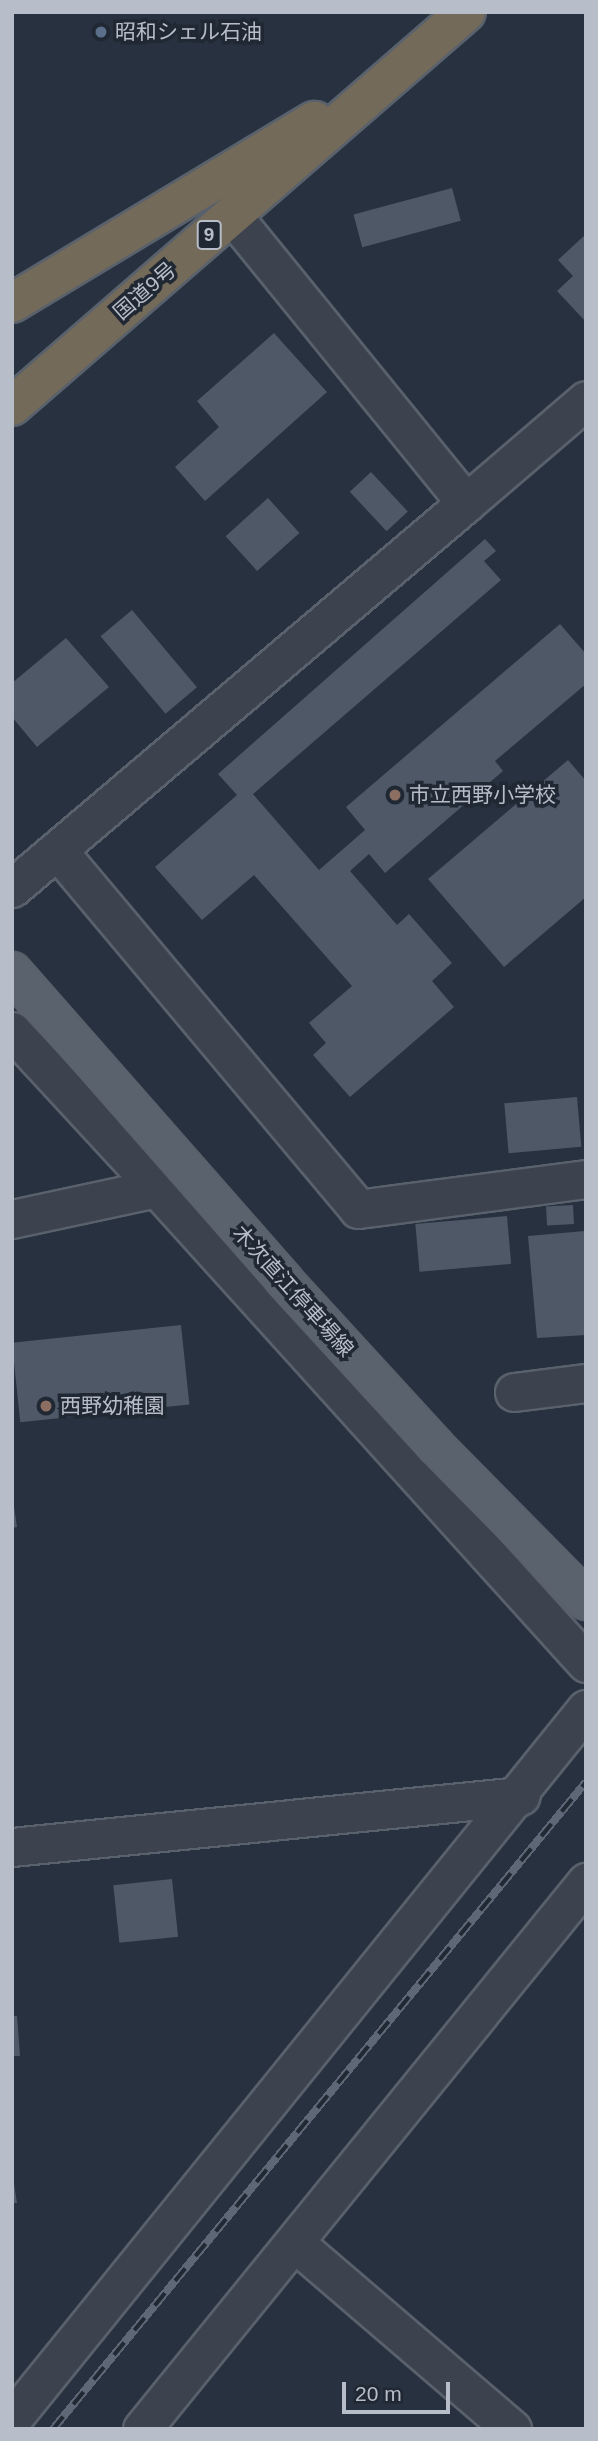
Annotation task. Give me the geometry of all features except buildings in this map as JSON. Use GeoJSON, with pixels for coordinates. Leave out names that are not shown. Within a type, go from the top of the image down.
{"type":"FeatureCollection","features":[{"type":"Feature","properties":{"kind":"highway","name":"国道9号"},"geometry":{"type":"LineString","coordinates":[[12,406],[466,12]]}},
{"type":"Feature","properties":{"kind":"highway","name":"国道9号"},"geometry":{"type":"LineString","coordinates":[[12,303],[405,65]]}},
{"type":"Feature","properties":{"kind":"main road","name":"木次直江停車場線"},"geometry":{"type":"LineString","coordinates":[[12,972],[283,1281],[435,1446],[586,1600]]}},
{"type":"Feature","properties":{"kind":"street"},"geometry":{"type":"LineString","coordinates":[[232,215],[466,503]]}},
{"type":"Feature","properties":{"kind":"street"},"geometry":{"type":"LineString","coordinates":[[12,887],[58,851],[586,400]]}},
{"type":"Feature","properties":{"kind":"street"},"geometry":{"type":"LineString","coordinates":[[58,851],[358,1209],[586,1179]]}},
{"type":"Feature","properties":{"kind":"street"},"geometry":{"type":"LineString","coordinates":[[12,1031],[158,1188],[586,1663]]}},
{"type":"Feature","properties":{"kind":"street"},"geometry":{"type":"LineString","coordinates":[[12,1219],[158,1188]]}},
{"type":"Feature","properties":{"kind":"street"},"geometry":{"type":"LineString","coordinates":[[514,1392],[586,1383]]}},
{"type":"Feature","properties":{"kind":"street"},"geometry":{"type":"LineString","coordinates":[[12,2419],[520,1796],[586,1709]]}},
{"type":"Feature","properties":{"kind":"street"},"geometry":{"type":"LineString","coordinates":[[12,1847],[520,1796]]}},
{"type":"Feature","properties":{"kind":"street"},"geometry":{"type":"LineString","coordinates":[[142,2429],[586,1882]]}},
{"type":"Feature","properties":{"kind":"street"},"geometry":{"type":"LineString","coordinates":[[295,2243],[512,2429]]}},
{"type":"Feature","properties":{"kind":"railway"},"geometry":{"type":"LineString","coordinates":[[53,2429],[586,1782]]}},
{"type":"Feature","properties":{"kind":"place","name":"昭和シェル石油"},"geometry":{"type":"Point","coordinates":[101,32]}},
{"type":"Feature","properties":{"kind":"place","name":"市立西野小学校"},"geometry":{"type":"Point","coordinates":[395,795]}},
{"type":"Feature","properties":{"kind":"place","name":"西野幼稚園"},"geometry":{"type":"Point","coordinates":[46,1406]}}]}
